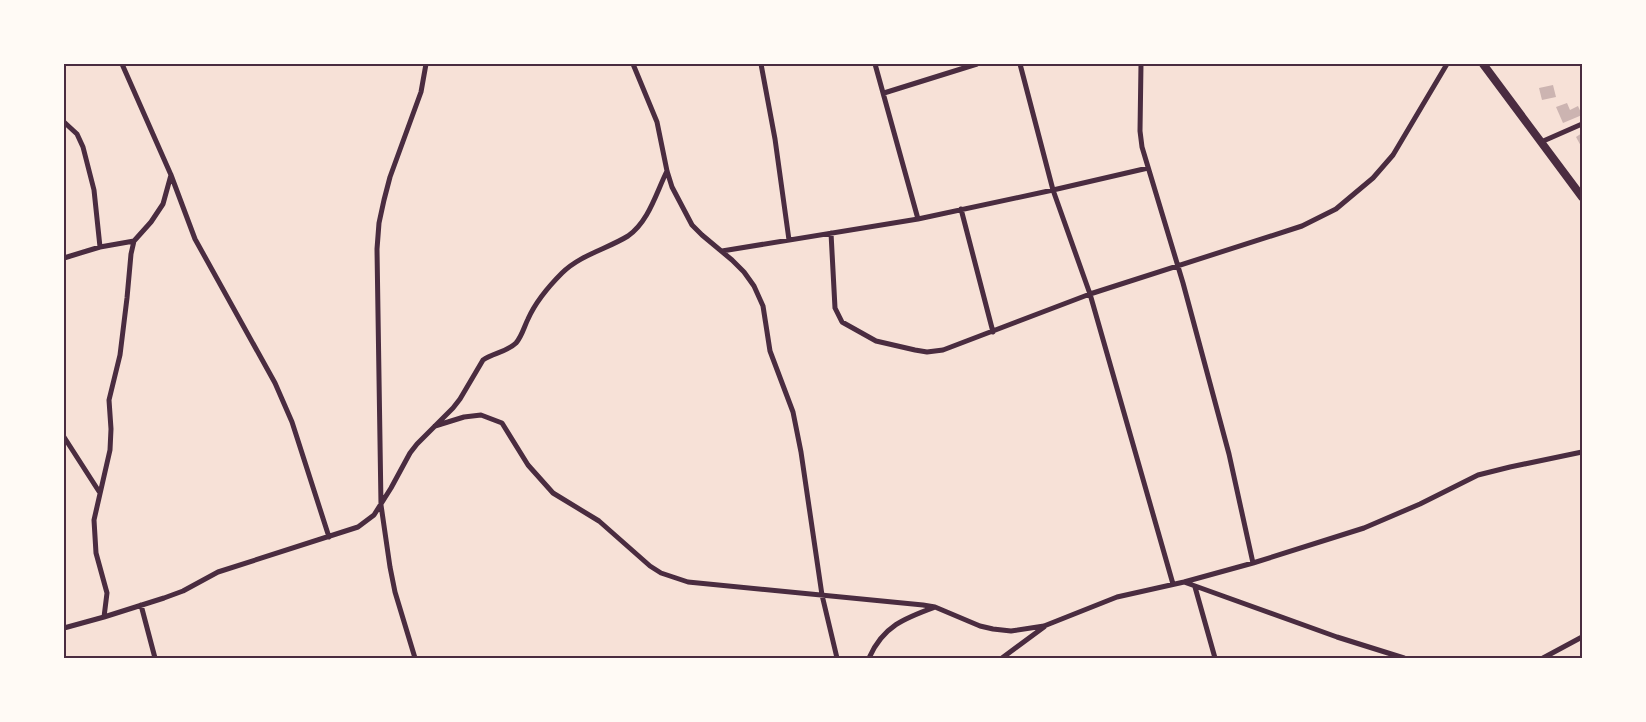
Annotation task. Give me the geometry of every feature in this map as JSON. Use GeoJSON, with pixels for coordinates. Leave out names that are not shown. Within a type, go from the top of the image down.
{"type":"FeatureCollection","features":[{"type":"Feature","properties":{"kind":"street"},"geometry":{"type":"LineString","coordinates":[[122,64],[171,175],[195,239],[275,383],[289,414],[299,439],[329,538]]}},
{"type":"Feature","properties":{"kind":"street"},"geometry":{"type":"LineString","coordinates":[[415,658],[395,592],[380,505],[377,268],[379,223],[390,177],[421,92],[426,64]]}},
{"type":"Feature","properties":{"kind":"street"},"geometry":{"type":"LineString","coordinates":[[634,64],[657,122],[672,187],[692,225],[738,266],[754,286],[763,306],[770,351],[793,412],[801,452],[822,595],[837,658]]}},
{"type":"Feature","properties":{"kind":"street"},"geometry":{"type":"LineString","coordinates":[[761,64],[775,139],[789,240]]}},
{"type":"Feature","properties":{"kind":"street"},"geometry":{"type":"LineString","coordinates":[[875,64],[918,218]]}},
{"type":"Feature","properties":{"kind":"street"},"geometry":{"type":"LineString","coordinates":[[884,93],[978,64]]}},
{"type":"Feature","properties":{"kind":"street"},"geometry":{"type":"LineString","coordinates":[[1020,64],[1053,190],[1090,294],[1173,584]]}},
{"type":"Feature","properties":{"kind":"street"},"geometry":{"type":"LineString","coordinates":[[1141,64],[1140,132],[1142,146],[1178,267],[1229,454],[1253,563]]}},
{"type":"Feature","properties":{"kind":"street"},"geometry":{"type":"LineString","coordinates":[[831,233],[835,308],[842,322],[876,341],[927,352],[955,347],[1090,294],[1302,226],[1336,209],[1373,178],[1393,155],[1447,64]]}},
{"type":"Feature","properties":{"kind":"street"},"geometry":{"type":"LineString","coordinates":[[1483,64],[1582,197]]}},
{"type":"Feature","properties":{"kind":"street"},"geometry":{"type":"LineString","coordinates":[[64,122],[77,134],[83,147],[95,196],[100,247]]}},
{"type":"Feature","properties":{"kind":"street"},"geometry":{"type":"LineString","coordinates":[[1542,142],[1582,124]]}},
{"type":"Feature","properties":{"kind":"street"},"geometry":{"type":"LineString","coordinates":[[722,251],[961,210],[1148,168]]}},
{"type":"Feature","properties":{"kind":"street"},"geometry":{"type":"LineString","coordinates":[[64,628],[183,591],[218,572],[329,538],[358,527],[374,515],[410,453],[460,399],[483,360],[507,349],[518,341],[539,299],[564,271],[635,230],[652,205],[668,171]]}},
{"type":"Feature","properties":{"kind":"street"},"geometry":{"type":"LineString","coordinates":[[104,617],[107,593],[96,553],[94,520],[110,450],[109,400],[120,355],[131,254],[134,241],[151,222],[162,204],[171,175]]}},
{"type":"Feature","properties":{"kind":"street"},"geometry":{"type":"LineString","coordinates":[[961,210],[993,332]]}},
{"type":"Feature","properties":{"kind":"street"},"geometry":{"type":"LineString","coordinates":[[64,258],[100,247],[134,241]]}},
{"type":"Feature","properties":{"kind":"street"},"geometry":{"type":"LineString","coordinates":[[435,426],[464,417],[481,415],[502,423],[528,465],[553,493],[598,521],[650,566],[661,573],[688,582],[912,603],[935,607],[980,626],[1011,631],[1044,626],[1116,598],[1253,563],[1381,521],[1478,475],[1502,468],[1582,452]]}},
{"type":"Feature","properties":{"kind":"street"},"geometry":{"type":"LineString","coordinates":[[65,441],[100,493]]}},
{"type":"Feature","properties":{"kind":"street"},"geometry":{"type":"LineString","coordinates":[[1184,582],[1328,634],[1404,658]]}},
{"type":"Feature","properties":{"kind":"street"},"geometry":{"type":"LineString","coordinates":[[1195,587],[1215,658]]}},
{"type":"Feature","properties":{"kind":"street"},"geometry":{"type":"LineString","coordinates":[[141,605],[156,658]]}},
{"type":"Feature","properties":{"kind":"street"},"geometry":{"type":"LineString","coordinates":[[869,658],[881,638],[895,624],[905,618],[935,607]]}},
{"type":"Feature","properties":{"kind":"street"},"geometry":{"type":"LineString","coordinates":[[1002,658],[1044,626]]}},
{"type":"Feature","properties":{"kind":"street"},"geometry":{"type":"LineString","coordinates":[[1543,658],[1582,636]]}},
{"type":"Feature","properties":{"kind":"building"},"geometry":{"type":"Polygon","coordinates":[[[1553,85],[1556,97],[1542,100],[1539,88],[1553,85]]]}},
{"type":"Feature","properties":{"kind":"building"},"geometry":{"type":"Polygon","coordinates":[[[1567,103],[1570,110],[1578,106],[1582,115],[1563,123],[1556,107],[1567,103]]]}},
{"type":"Feature","properties":{"kind":"building"},"geometry":{"type":"Polygon","coordinates":[[[1582,133],[1582,148],[1576,137],[1582,133]]]}}]}
